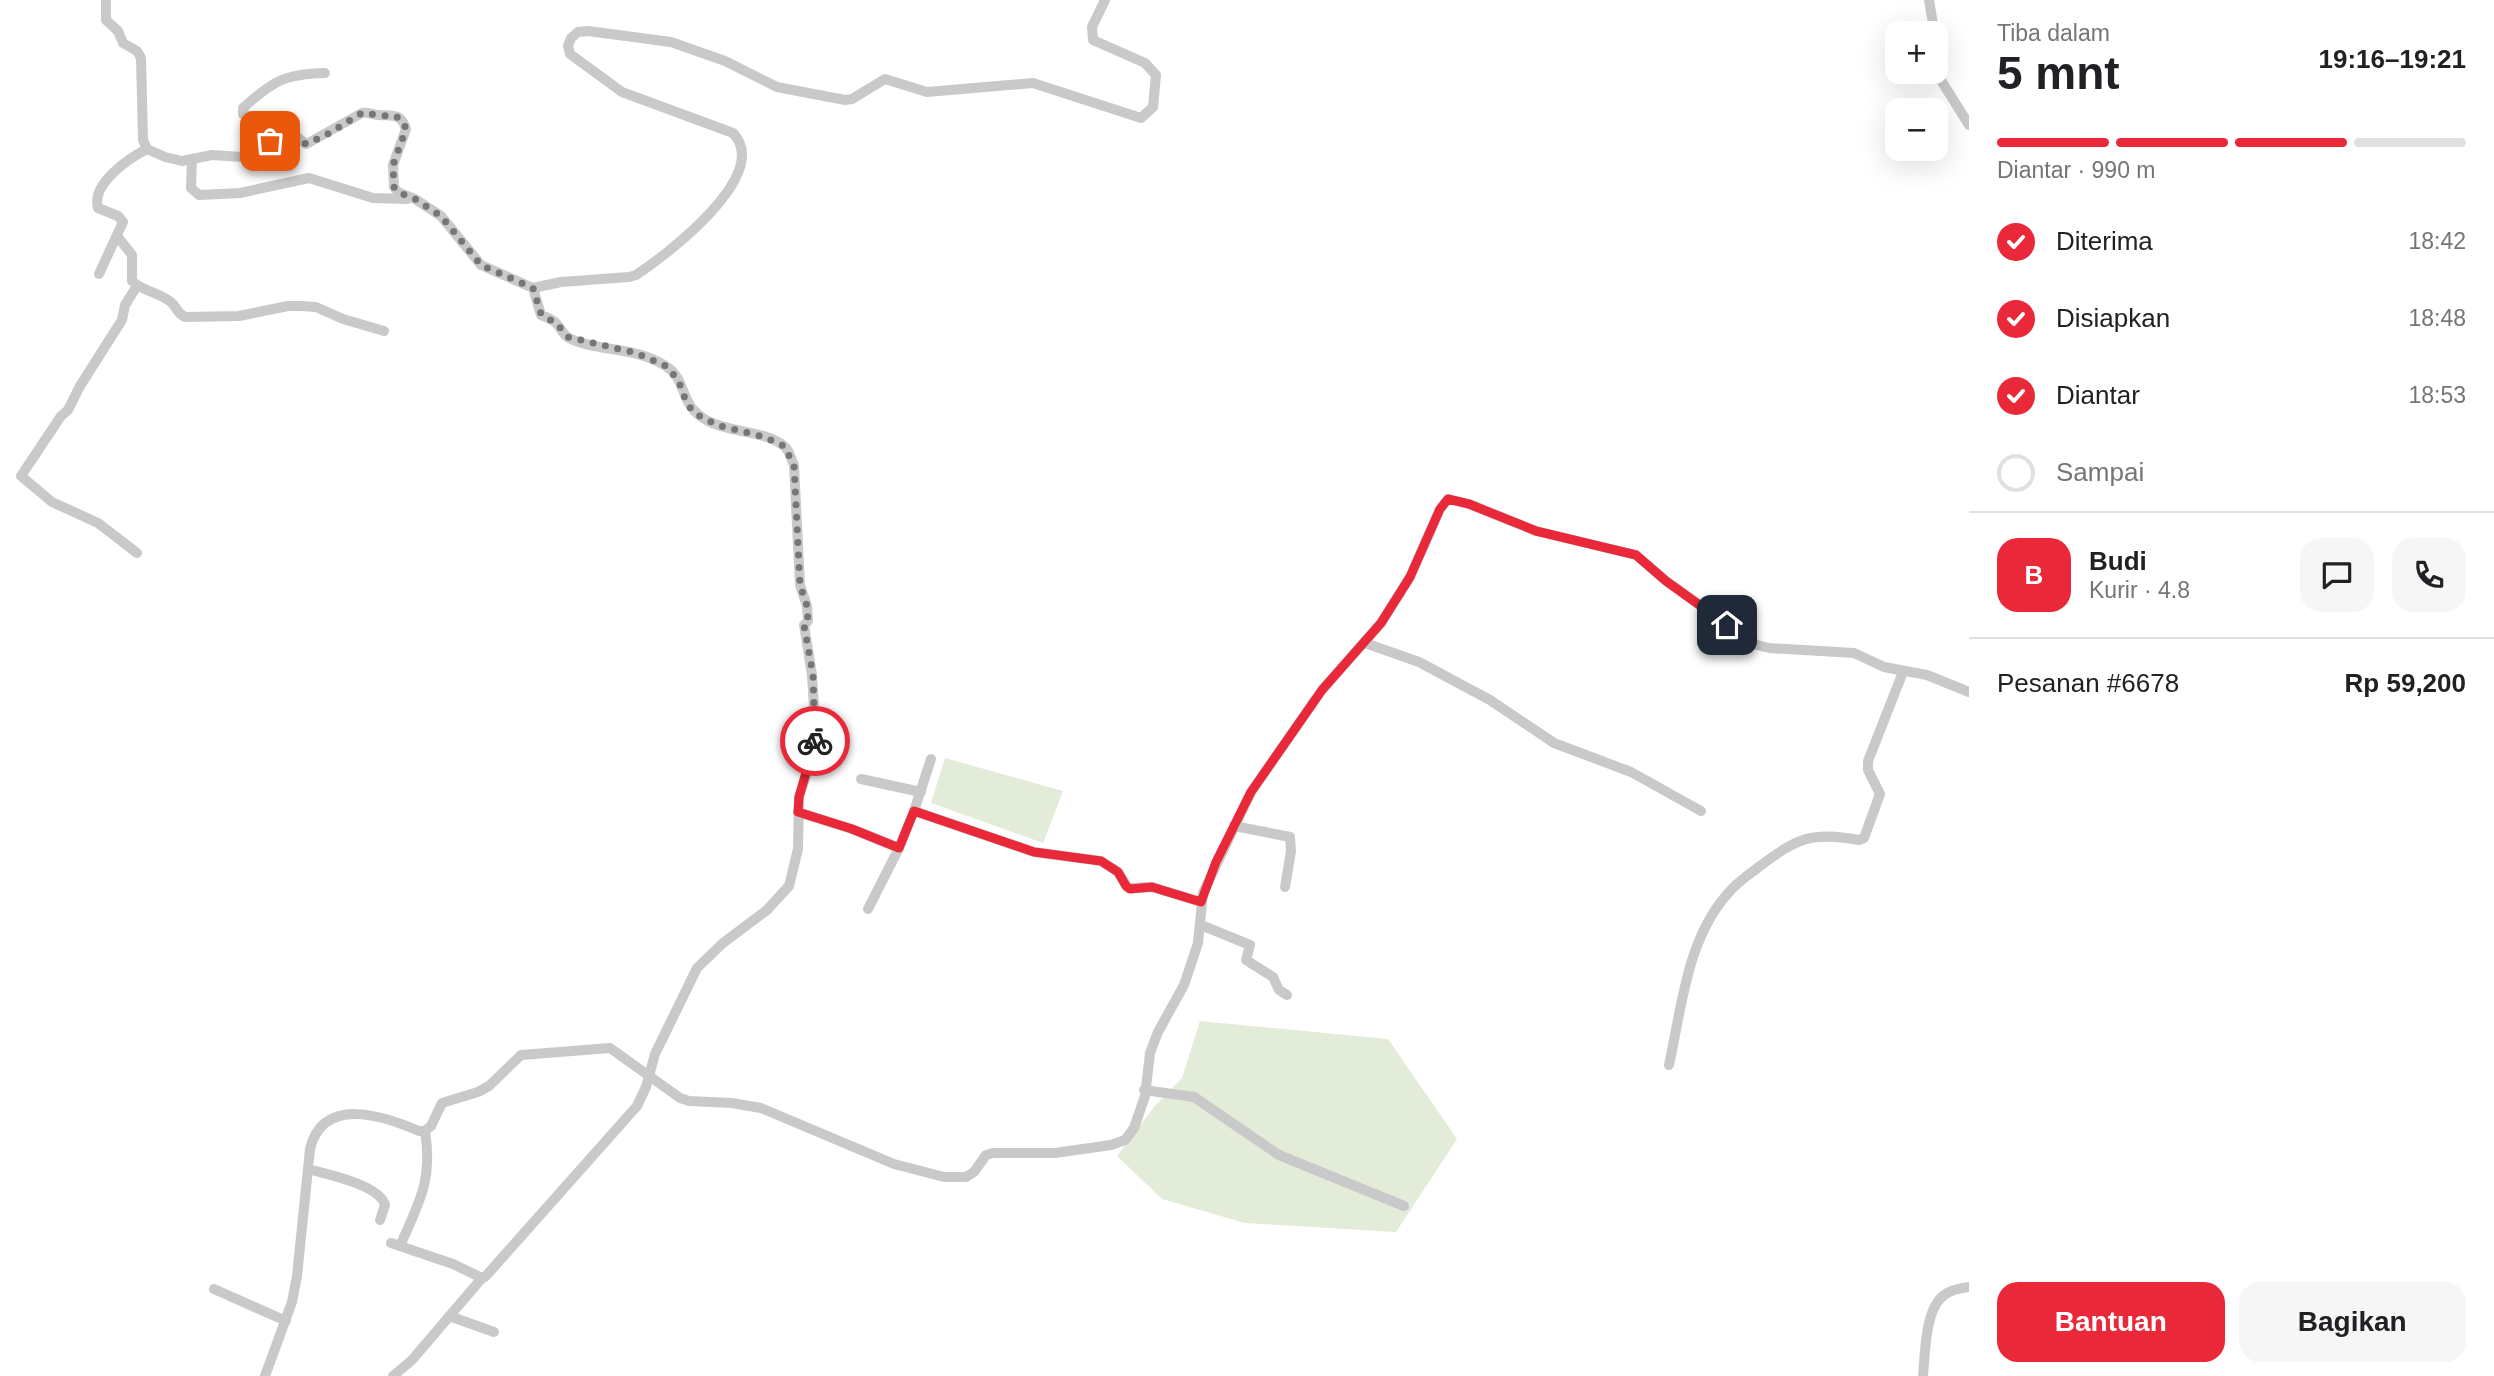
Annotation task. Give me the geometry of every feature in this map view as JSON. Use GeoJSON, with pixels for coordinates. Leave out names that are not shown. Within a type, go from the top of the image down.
{"type":"FeatureCollection","features":[{"type":"Feature","properties":{"kind":"street"},"geometry":{"type":"LineString","coordinates":[[106,0],[106,20],[118,31],[123,43],[137,51],[141,58],[144,140],[147,149],[165,158],[182,161],[212,155],[242,157],[270,141],[297,137],[306,144],[362,113],[378,116],[393,114],[401,120],[406,129],[393,165],[394,187],[398,192],[415,199],[441,216],[481,265],[533,288],[561,282],[636,275],[690,235],[732,187],[740,159],[741,146],[733,133],[630,97],[573,57],[568,50],[569,42],[578,32],[671,42],[725,61],[777,87],[845,100],[852,99],[885,79],[927,92],[1033,83],[1141,118],[1153,107],[1156,75],[1146,63],[1093,40],[1092,27],[1105,0]]}},
{"type":"Feature","properties":{"kind":"street"},"geometry":{"type":"LineString","coordinates":[[1929,0],[1932,21]]}},
{"type":"Feature","properties":{"kind":"street"},"geometry":{"type":"LineString","coordinates":[[261,146],[258,118],[243,114],[243,108],[285,78],[298,74],[324,73]]}},
{"type":"Feature","properties":{"kind":"street"},"geometry":{"type":"LineString","coordinates":[[1943,84],[1969,125]]}},
{"type":"Feature","properties":{"kind":"street"},"geometry":{"type":"LineString","coordinates":[[99,274],[122,222],[98,208],[96,201],[109,177],[118,167],[147,149]]}},
{"type":"Feature","properties":{"kind":"street"},"geometry":{"type":"LineString","coordinates":[[192,159],[191,188],[199,195],[240,193],[309,178],[373,198],[415,199]]}},
{"type":"Feature","properties":{"kind":"street"},"geometry":{"type":"LineString","coordinates":[[117,236],[132,255],[132,281],[170,302],[179,314],[185,317],[239,316],[288,306],[316,307],[343,319],[384,331]]}},
{"type":"Feature","properties":{"kind":"street"},"geometry":{"type":"LineString","coordinates":[[137,286],[125,305],[122,320],[68,410],[61,416],[21,476],[52,502],[98,523],[137,553]]}},
{"type":"Feature","properties":{"kind":"street"},"geometry":{"type":"LineString","coordinates":[[393,1376],[412,1360],[637,1105],[655,1054],[697,968],[723,943],[767,910],[789,886],[798,849],[799,797],[815,749],[813,675],[804,625],[808,621],[807,606],[800,585],[794,465],[789,453],[778,443],[717,425],[696,414],[687,404],[679,382],[668,367],[636,353],[568,337],[557,324],[541,314],[533,288]]}},
{"type":"Feature","properties":{"kind":"street"},"geometry":{"type":"LineString","coordinates":[[265,1376],[286,1321],[297,1276],[312,1139],[320,1128],[335,1117],[346,1114],[373,1115],[425,1131],[431,1126],[442,1103],[489,1086],[521,1055],[610,1048],[680,1098],[761,1108],[894,1164],[927,1174],[966,1177],[974,1172],[986,1155],[993,1153],[1055,1153],[1111,1145],[1125,1140],[1139,1117],[1150,1053],[1158,1032],[1184,985],[1198,943],[1201,902],[1216,862],[1251,792],[1322,690],[1381,623],[1410,577],[1440,509],[1448,499],[1469,504],[1536,531],[1636,555],[1666,581],[1757,645],[1854,653],[1884,667],[1927,675],[1969,692]]}},
{"type":"Feature","properties":{"kind":"street"},"geometry":{"type":"LineString","coordinates":[[1365,643],[1416,661],[1490,700],[1564,748],[1622,768],[1701,811]]}},
{"type":"Feature","properties":{"kind":"street"},"geometry":{"type":"LineString","coordinates":[[1669,1065],[1690,965],[1699,942],[1725,897],[1739,882],[1789,845],[1819,835],[1859,840],[1864,838],[1880,794],[1868,770],[1868,761],[1903,672]]}},
{"type":"Feature","properties":{"kind":"street"},"geometry":{"type":"LineString","coordinates":[[868,909],[899,848],[931,759]]}},
{"type":"Feature","properties":{"kind":"street"},"geometry":{"type":"LineString","coordinates":[[861,779],[920,792]]}},
{"type":"Feature","properties":{"kind":"street"},"geometry":{"type":"LineString","coordinates":[[914,811],[1034,852],[1101,861],[1118,872],[1130,889],[1152,887],[1201,902]]}},
{"type":"Feature","properties":{"kind":"street"},"geometry":{"type":"LineString","coordinates":[[798,812],[852,829],[899,848]]}},
{"type":"Feature","properties":{"kind":"street"},"geometry":{"type":"LineString","coordinates":[[1234,826],[1290,837],[1291,851],[1286,887]]}},
{"type":"Feature","properties":{"kind":"street"},"geometry":{"type":"LineString","coordinates":[[1201,925],[1250,945],[1246,960],[1273,977],[1279,990],[1287,995]]}},
{"type":"Feature","properties":{"kind":"street"},"geometry":{"type":"LineString","coordinates":[[1144,1090],[1194,1097],[1279,1155],[1404,1206]]}},
{"type":"Feature","properties":{"kind":"street"},"geometry":{"type":"LineString","coordinates":[[425,1131],[429,1161],[423,1191],[395,1245],[453,1264],[482,1278]]}},
{"type":"Feature","properties":{"kind":"street"},"geometry":{"type":"LineString","coordinates":[[308,1169],[380,1195],[385,1205],[380,1220]]}},
{"type":"Feature","properties":{"kind":"street"},"geometry":{"type":"LineString","coordinates":[[1923,1376],[1929,1325],[1936,1304],[1949,1292],[1969,1287]]}},
{"type":"Feature","properties":{"kind":"street"},"geometry":{"type":"LineString","coordinates":[[214,1289],[286,1321]]}},
{"type":"Feature","properties":{"kind":"street"},"geometry":{"type":"LineString","coordinates":[[449,1317],[494,1332]]}},
{"type":"Feature","properties":{"kind":"green space"},"geometry":{"type":"Polygon","coordinates":[[[945,758],[1063,791],[1043,843],[931,803],[945,758]]]}},
{"type":"Feature","properties":{"kind":"green space"},"geometry":{"type":"Polygon","coordinates":[[[1200,1021],[1388,1039],[1457,1139],[1396,1232],[1245,1223],[1162,1199],[1117,1156],[1154,1107],[1182,1078],[1200,1021]]]}},
{"type":"Feature","properties":{"kind":"way so far"},"geometry":{"type":"LineString","coordinates":[[270,141],[297,137],[306,144],[362,113],[378,116],[393,114],[399,117],[406,129],[406,135],[393,165],[394,187],[398,192],[428,206],[441,216],[481,265],[533,288],[541,314],[557,324],[568,337],[636,353],[668,367],[679,382],[687,404],[696,414],[717,425],[764,437],[784,446],[794,465],[800,585],[807,606],[808,621],[804,625],[813,675],[815,741]]}},
{"type":"Feature","properties":{"kind":"route"},"geometry":{"type":"LineString","coordinates":[[815,741],[815,749],[799,797],[798,812],[852,829],[899,848],[914,811],[1034,852],[1101,861],[1118,872],[1130,889],[1152,887],[1201,902],[1216,862],[1251,792],[1322,690],[1381,623],[1410,577],[1443,502],[1448,499],[1469,504],[1536,531],[1636,555],[1666,581],[1727,625]]}}]}
